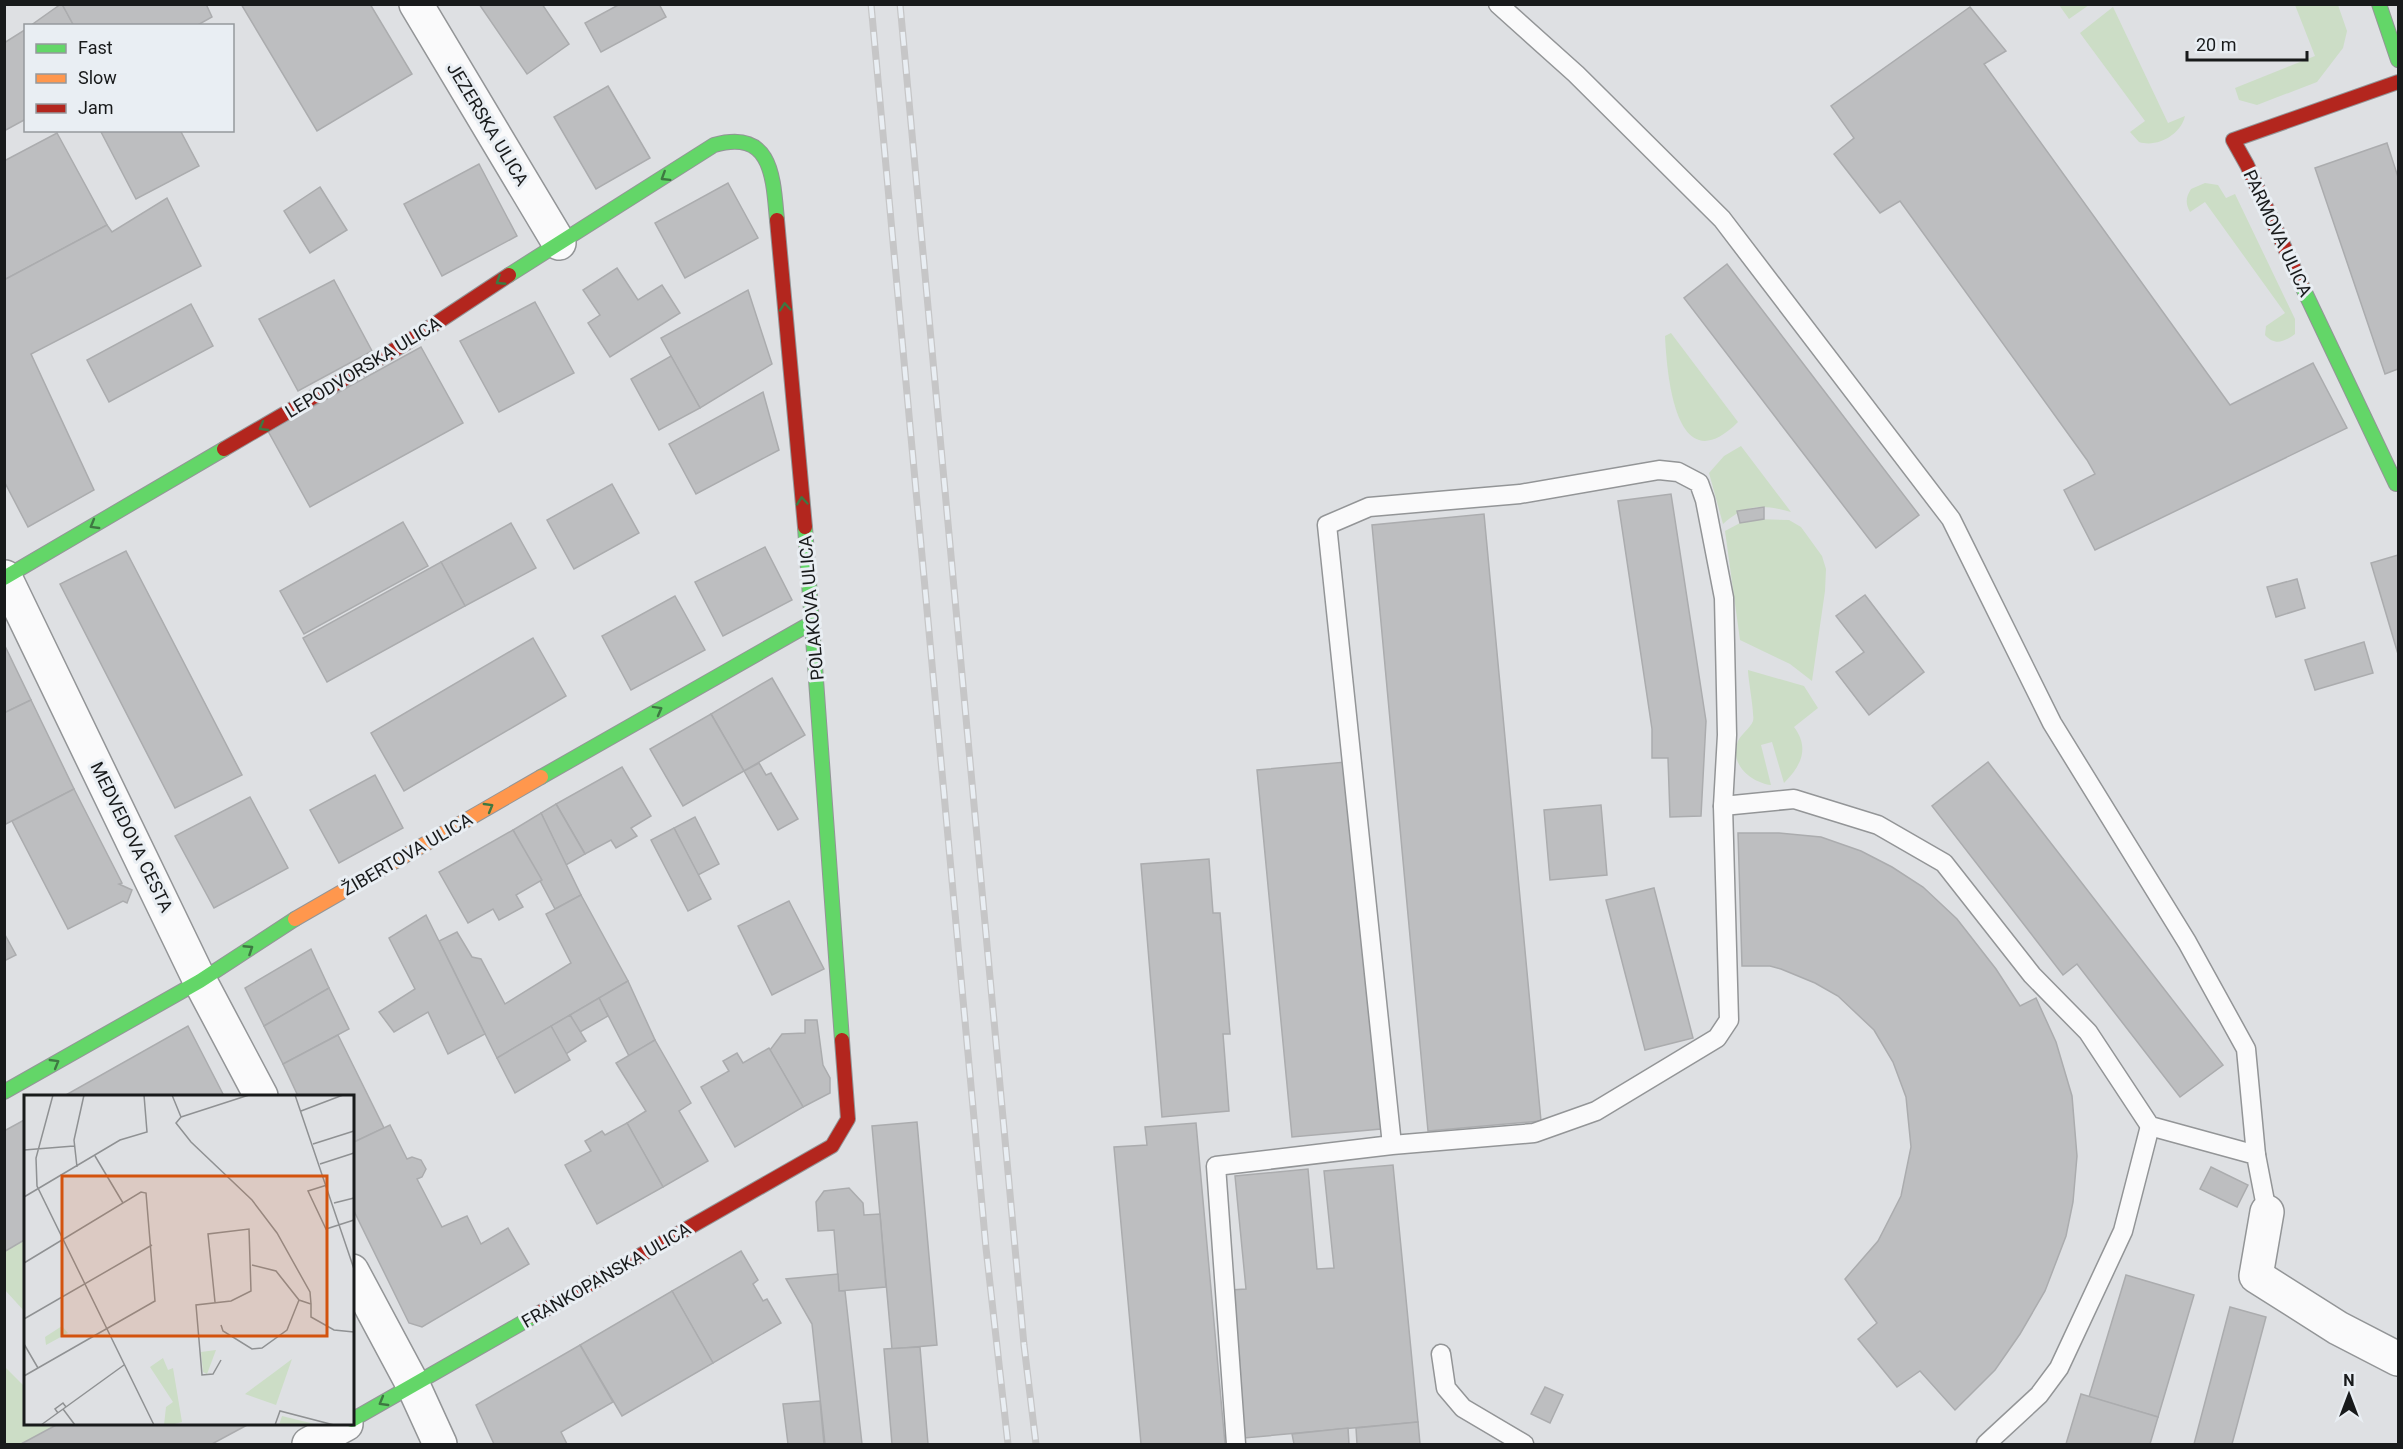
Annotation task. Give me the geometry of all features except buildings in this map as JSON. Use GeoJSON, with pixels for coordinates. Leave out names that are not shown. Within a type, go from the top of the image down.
{"type":"FeatureCollection","features":[{"type":"Feature","properties":{"kind":"street","name":"JEZERSKA ULICA"},"geometry":{"type":"LineString","coordinates":[[416,4],[559,243]]}},
{"type":"Feature","properties":{"kind":"street"},"geometry":{"type":"LineString","coordinates":[[2379,4],[2398,60]]}},
{"type":"Feature","properties":{"kind":"street","name":"PARMOVA ULICA"},"geometry":{"type":"LineString","coordinates":[[2398,82],[2233,140],[2247,165],[2326,340],[2396,484],[2398,483]]}},
{"type":"Feature","properties":{"kind":"street","name":"POLAKOVA ULICA"},"geometry":{"type":"LineString","coordinates":[[714,145],[730,139],[748,141],[764,154],[774,183],[813,622],[848,1119]]}},
{"type":"Feature","properties":{"kind":"street","name":"LEPODVORSKA ULICA"},"geometry":{"type":"LineString","coordinates":[[5,577],[406,343],[714,145]]}},
{"type":"Feature","properties":{"kind":"street","name":"MEDVEDOVA CESTA"},"geometry":{"type":"LineString","coordinates":[[5,577],[200,981],[260,1095]]}},
{"type":"Feature","properties":{"kind":"street","name":"ŽIBERTOVA ULICA"},"geometry":{"type":"LineString","coordinates":[[4,1092],[200,981],[313,908],[813,622]]}},
{"type":"Feature","properties":{"kind":"street","name":"FRANKOPANSKA ULICA"},"geometry":{"type":"LineString","coordinates":[[354,1419],[832,1146],[848,1119]]}},
{"type":"Feature","properties":{"kind":"street"},"geometry":{"type":"LineString","coordinates":[[2267,1212],[2256,1276],[2338,1328],[2398,1359]]}},
{"type":"Feature","properties":{"kind":"street"},"geometry":{"type":"LineString","coordinates":[[354,1275],[413,1385],[440,1444]]}},
{"type":"Feature","properties":{"kind":"street"},"geometry":{"type":"LineString","coordinates":[[309,1444],[344,1425]]}},
{"type":"Feature","properties":{"kind":"lane"},"geometry":{"type":"LineString","coordinates":[[1498,4],[1576,74],[1722,219],[1951,519],[2052,723],[2187,942],[2246,1049],[2256,1155],[2267,1212]]}},
{"type":"Feature","properties":{"kind":"lane"},"geometry":{"type":"LineString","coordinates":[[1236,1444],[1216,1166],[1392,1145],[1534,1133],[1596,1112],[1718,1038],[1729,1020],[1723,807],[1727,735],[1724,598],[1704,500],[1699,483],[1692,478],[1678,472],[1659,470],[1520,494],[1369,507],[1327,525],[1392,1145]]}},
{"type":"Feature","properties":{"kind":"lane"},"geometry":{"type":"LineString","coordinates":[[1723,807],[1794,799],[1878,825],[1944,863],[2032,975],[2088,1032],[2150,1126],[2256,1155]]}},
{"type":"Feature","properties":{"kind":"lane"},"geometry":{"type":"LineString","coordinates":[[1986,1444],[2039,1395],[2059,1368],[2123,1231],[2150,1126]]}},
{"type":"Feature","properties":{"kind":"lane"},"geometry":{"type":"LineString","coordinates":[[1441,1354],[1446,1388],[1463,1408],[1524,1444]]}},
{"type":"Feature","properties":{"kind":"green space"},"geometry":{"type":"Polygon","coordinates":[[[2059,5],[2089,5],[2069,19],[2059,5]]]}},
{"type":"Feature","properties":{"kind":"green space"},"geometry":{"type":"Polygon","coordinates":[[[2295,5],[2338,5],[2347,31],[2343,48],[2317,82],[2257,105],[2239,100],[2235,88],[2315,56],[2295,5]]]}},
{"type":"Feature","properties":{"kind":"green space"},"geometry":{"type":"Polygon","coordinates":[[[2113,7],[2168,123],[2185,116],[2183,123],[2174,134],[2161,141],[2139,142],[2130,132],[2145,121],[2080,33],[2113,7]]]}},
{"type":"Feature","properties":{"kind":"green space"},"geometry":{"type":"Polygon","coordinates":[[[2205,183],[2218,185],[2226,198],[2235,194],[2295,319],[2295,334],[2287,339],[2276,342],[2265,335],[2266,326],[2285,313],[2205,202],[2190,212],[2187,203],[2189,192],[2205,183]]]}},
{"type":"Feature","properties":{"kind":"green space"},"geometry":{"type":"Polygon","coordinates":[[[1671,333],[1738,422],[1717,438],[1701,440],[1688,433],[1679,418],[1673,398],[1666,354],[1665,336],[1671,333]]]}},
{"type":"Feature","properties":{"kind":"green space"},"geometry":{"type":"Polygon","coordinates":[[[1741,446],[1791,512],[1763,507],[1747,509],[1723,524],[1709,473],[1724,456],[1741,446]]]}},
{"type":"Feature","properties":{"kind":"green space"},"geometry":{"type":"Polygon","coordinates":[[[1753,519],[1789,520],[1801,527],[1822,556],[1826,569],[1825,591],[1812,681],[1790,664],[1740,640],[1725,531],[1753,519]]]}},
{"type":"Feature","properties":{"kind":"green space"},"geometry":{"type":"Polygon","coordinates":[[[1748,670],[1804,686],[1818,708],[1794,727],[1802,742],[1801,756],[1795,770],[1784,783],[1772,742],[1761,745],[1771,785],[1750,777],[1737,759],[1738,741],[1753,721],[1748,670]]]}},
{"type":"Feature","properties":{"kind":"green space"},"geometry":{"type":"Polygon","coordinates":[[[24,1240],[24,1311],[5,1290],[4,1252],[24,1240]]]}},
{"type":"Feature","properties":{"kind":"green space"},"geometry":{"type":"Polygon","coordinates":[[[4,1366],[24,1386],[24,1425],[56,1425],[21,1444],[5,1444],[4,1366]]]}},
{"type":"Feature","properties":{"kind":"railway"},"geometry":{"type":"LineString","coordinates":[[871,4],[986,1248],[1008,1444]]}},
{"type":"Feature","properties":{"kind":"railway"},"geometry":{"type":"LineString","coordinates":[[900,4],[1024,1345],[1036,1444]]}},
{"type":"Feature","properties":{"kind":"traffic: fast"},"geometry":{"type":"LineString","coordinates":[[2379,4],[2398,60]]}},
{"type":"Feature","properties":{"kind":"traffic: fast"},"geometry":{"type":"LineString","coordinates":[[509,275],[714,145],[733,142],[748,144],[758,150],[766,160],[771,173],[777,220]]}},
{"type":"Feature","properties":{"kind":"traffic: fast"},"geometry":{"type":"LineString","coordinates":[[2302,286],[2396,484],[2398,483]]}},
{"type":"Feature","properties":{"kind":"traffic: fast"},"geometry":{"type":"LineString","coordinates":[[4,578],[224,449]]}},
{"type":"Feature","properties":{"kind":"traffic: fast"},"geometry":{"type":"LineString","coordinates":[[805,527],[842,1040]]}},
{"type":"Feature","properties":{"kind":"traffic: fast"},"geometry":{"type":"LineString","coordinates":[[541,777],[813,622]]}},
{"type":"Feature","properties":{"kind":"traffic: fast"},"geometry":{"type":"LineString","coordinates":[[4,1092],[200,981],[295,919]]}},
{"type":"Feature","properties":{"kind":"traffic: fast"},"geometry":{"type":"LineString","coordinates":[[354,1419],[534,1316]]}},
{"type":"Feature","properties":{"kind":"traffic: slow"},"geometry":{"type":"LineString","coordinates":[[295,919],[541,777]]}},
{"type":"Feature","properties":{"kind":"traffic: jam"},"geometry":{"type":"LineString","coordinates":[[2302,286],[2247,165],[2233,140],[2398,82]]}},
{"type":"Feature","properties":{"kind":"traffic: jam"},"geometry":{"type":"LineString","coordinates":[[777,220],[805,527]]}},
{"type":"Feature","properties":{"kind":"traffic: jam"},"geometry":{"type":"LineString","coordinates":[[224,449],[406,343],[509,275]]}},
{"type":"Feature","properties":{"kind":"traffic: jam"},"geometry":{"type":"LineString","coordinates":[[534,1316],[832,1146],[848,1119],[842,1040]]}}]}
